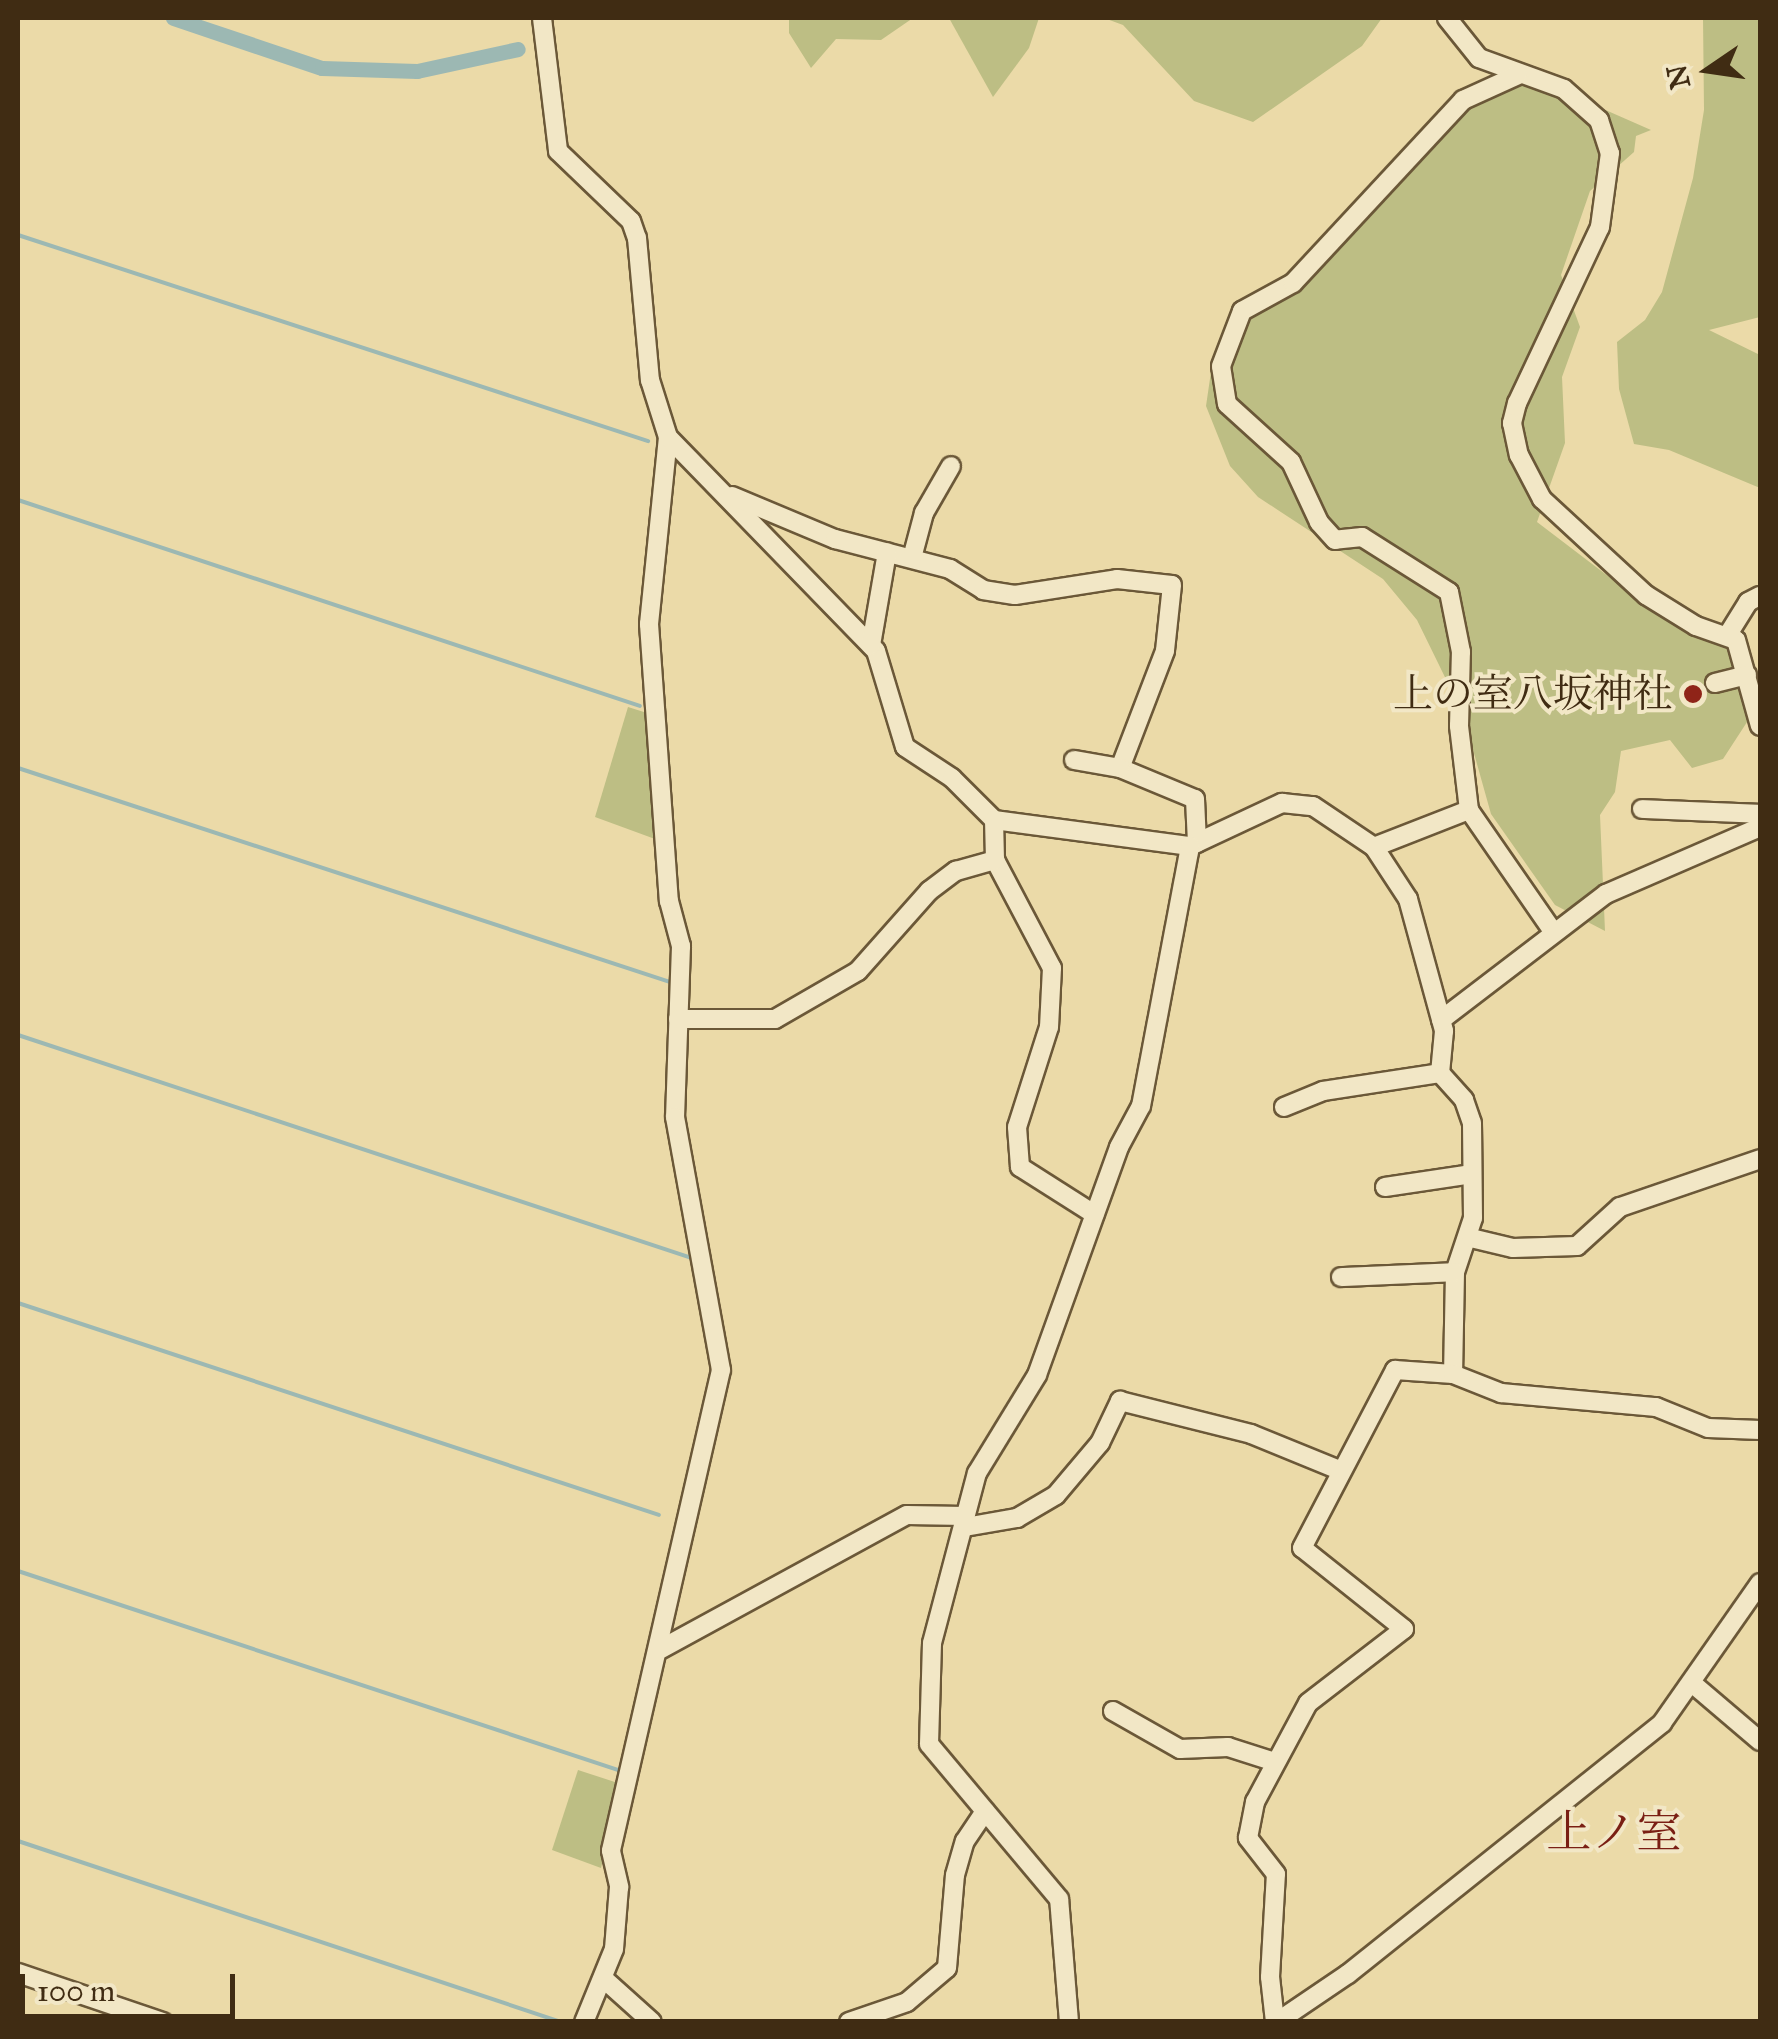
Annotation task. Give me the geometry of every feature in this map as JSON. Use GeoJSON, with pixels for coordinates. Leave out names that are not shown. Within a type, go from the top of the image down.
{"type":"FeatureCollection","features":[{"type":"Feature","properties":{"kind":"street"},"geometry":{"type":"LineString","coordinates":[[542,18],[558,151],[631,221],[637,238],[650,380],[668,437],[649,624],[669,900],[681,946],[675,1117],[721,1370],[611,1851],[619,1905],[604,1978],[584,2022]]}},
{"type":"Feature","properties":{"kind":"street"},"geometry":{"type":"LineString","coordinates":[[1446,18],[1479,58],[1518,76],[1564,89],[1600,120],[1610,176],[1590,251],[1516,403],[1512,424],[1519,455],[1542,500],[1646,595],[1740,645],[1752,679],[1760,726]]}},
{"type":"Feature","properties":{"kind":"street"},"geometry":{"type":"LineString","coordinates":[[1518,76],[1463,100],[1293,283],[1242,311],[1221,366],[1227,404],[1291,462],[1319,522],[1335,540],[1362,537],[1450,592],[1461,652],[1459,726],[1469,810],[1552,930]]}},
{"type":"Feature","properties":{"kind":"street"},"geometry":{"type":"LineString","coordinates":[[668,437],[872,645],[905,747],[952,778],[994,820],[1194,844],[1282,804],[1334,814],[1374,847],[1408,899],[1441,1020],[1440,1074],[1464,1100],[1472,1122],[1471,1238],[1455,1272],[1453,1374]]}},
{"type":"Feature","properties":{"kind":"street"},"geometry":{"type":"LineString","coordinates":[[912,558],[924,513],[952,466]]}},
{"type":"Feature","properties":{"kind":"street"},"geometry":{"type":"LineString","coordinates":[[722,492],[836,539],[950,569],[983,590],[1015,594],[1117,578],[1172,584],[1166,651],[1120,768]]}},
{"type":"Feature","properties":{"kind":"street"},"geometry":{"type":"LineString","coordinates":[[872,645],[888,552]]}},
{"type":"Feature","properties":{"kind":"street"},"geometry":{"type":"LineString","coordinates":[[1727,636],[1748,602],[1760,596]]}},
{"type":"Feature","properties":{"kind":"street"},"geometry":{"type":"LineString","coordinates":[[1715,683],[1752,679]]}},
{"type":"Feature","properties":{"kind":"street"},"geometry":{"type":"LineString","coordinates":[[1069,2022],[1059,1899],[929,1744],[926,1711],[932,1643],[977,1473],[1037,1375],[1094,1214],[1141,1106],[1194,844],[1195,799],[1120,768],[1074,760]]}},
{"type":"Feature","properties":{"kind":"street"},"geometry":{"type":"LineString","coordinates":[[1374,847],[1469,810]]}},
{"type":"Feature","properties":{"kind":"street"},"geometry":{"type":"LineString","coordinates":[[1642,810],[1760,814]]}},
{"type":"Feature","properties":{"kind":"street"},"geometry":{"type":"LineString","coordinates":[[994,820],[994,860],[1052,968],[1049,1028],[1019,1113],[1020,1168],[1094,1214]]}},
{"type":"Feature","properties":{"kind":"street"},"geometry":{"type":"LineString","coordinates":[[1441,1020],[1552,930],[1606,894],[1760,826]]}},
{"type":"Feature","properties":{"kind":"street"},"geometry":{"type":"LineString","coordinates":[[678,1018],[741,1023],[776,1019],[800,1008],[858,972],[928,891],[956,871],[994,860]]}},
{"type":"Feature","properties":{"kind":"street"},"geometry":{"type":"LineString","coordinates":[[1284,1107],[1323,1091],[1440,1074]]}},
{"type":"Feature","properties":{"kind":"street"},"geometry":{"type":"LineString","coordinates":[[1471,1238],[1513,1248],[1576,1246],[1620,1207],[1760,1158]]}},
{"type":"Feature","properties":{"kind":"street"},"geometry":{"type":"LineString","coordinates":[[1385,1187],[1472,1174]]}},
{"type":"Feature","properties":{"kind":"street"},"geometry":{"type":"LineString","coordinates":[[1340,1277],[1455,1272]]}},
{"type":"Feature","properties":{"kind":"street"},"geometry":{"type":"LineString","coordinates":[[1760,1430],[1708,1428],[1656,1407],[1502,1393],[1453,1374],[1395,1370],[1302,1548],[1404,1629],[1308,1703],[1272,1761],[1248,1838],[1276,1874],[1270,1978],[1276,2022],[1348,1974],[1662,1723],[1693,1684],[1760,1583]]}},
{"type":"Feature","properties":{"kind":"street"},"geometry":{"type":"LineString","coordinates":[[660,1650],[907,1515],[965,1521],[1017,1518],[1056,1495],[1100,1443],[1120,1401],[1250,1434],[1340,1470]]}},
{"type":"Feature","properties":{"kind":"street"},"geometry":{"type":"LineString","coordinates":[[1693,1684],[1760,1742]]}},
{"type":"Feature","properties":{"kind":"street"},"geometry":{"type":"LineString","coordinates":[[1113,1711],[1180,1749],[1228,1747],[1272,1761]]}},
{"type":"Feature","properties":{"kind":"street"},"geometry":{"type":"LineString","coordinates":[[849,2022],[907,2002],[947,1968],[956,1875],[965,1842],[985,1810]]}},
{"type":"Feature","properties":{"kind":"street"},"geometry":{"type":"LineString","coordinates":[[18,1973],[163,2022]]}},
{"type":"Feature","properties":{"kind":"street"},"geometry":{"type":"LineString","coordinates":[[604,1978],[652,2022]]}},
{"type":"Feature","properties":{"kind":"green space"},"geometry":{"type":"Polygon","coordinates":[[[789,18],[913,18],[881,40],[836,39],[811,68],[789,33],[789,18]]]}},
{"type":"Feature","properties":{"kind":"green space"},"geometry":{"type":"Polygon","coordinates":[[[949,18],[1039,18],[1029,48],[993,97],[949,18]]]}},
{"type":"Feature","properties":{"kind":"green space"},"geometry":{"type":"Polygon","coordinates":[[[1104,18],[1382,18],[1362,46],[1253,122],[1194,101],[1123,25],[1104,18]]]}},
{"type":"Feature","properties":{"kind":"green space"},"geometry":{"type":"Polygon","coordinates":[[[1703,18],[1760,18],[1760,317],[1709,330],[1760,355],[1760,488],[1669,450],[1634,444],[1619,389],[1617,342],[1645,320],[1662,292],[1693,178],[1704,110],[1703,18]]]}},
{"type":"Feature","properties":{"kind":"green space"},"geometry":{"type":"Polygon","coordinates":[[[1518,80],[1544,83],[1651,130],[1636,136],[1634,152],[1590,191],[1561,275],[1580,327],[1562,377],[1565,443],[1537,522],[1646,605],[1733,647],[1749,719],[1723,759],[1692,768],[1670,740],[1621,751],[1615,792],[1600,815],[1605,931],[1555,905],[1491,814],[1463,714],[1417,620],[1383,579],[1258,497],[1230,466],[1206,406],[1212,365],[1232,332],[1469,101],[1518,80]]]}},
{"type":"Feature","properties":{"kind":"green space"},"geometry":{"type":"Polygon","coordinates":[[[628,707],[647,713],[655,839],[595,817],[628,707]]]}},
{"type":"Feature","properties":{"kind":"green space"},"geometry":{"type":"Polygon","coordinates":[[[578,1770],[621,1784],[601,1868],[552,1850],[578,1770]]]}},
{"type":"Feature","properties":{"kind":"waterway"},"geometry":{"type":"LineString","coordinates":[[173,18],[322,68],[417,71],[518,49]]}},
{"type":"Feature","properties":{"kind":"waterway"},"geometry":{"type":"LineString","coordinates":[[18,235],[648,441]]}},
{"type":"Feature","properties":{"kind":"waterway"},"geometry":{"type":"LineString","coordinates":[[18,500],[640,706]]}},
{"type":"Feature","properties":{"kind":"waterway"},"geometry":{"type":"LineString","coordinates":[[18,768],[673,983]]}},
{"type":"Feature","properties":{"kind":"waterway"},"geometry":{"type":"LineString","coordinates":[[18,1035],[692,1258]]}},
{"type":"Feature","properties":{"kind":"waterway"},"geometry":{"type":"LineString","coordinates":[[18,1303],[659,1515]]}},
{"type":"Feature","properties":{"kind":"waterway"},"geometry":{"type":"LineString","coordinates":[[18,1571],[621,1771]]}},
{"type":"Feature","properties":{"kind":"waterway"},"geometry":{"type":"LineString","coordinates":[[18,1841],[561,2022]]}},
{"type":"Feature","properties":{"kind":"place","name":"上の室八坂神社"},"geometry":{"type":"Point","coordinates":[1693,694]}},
{"type":"Feature","properties":{"kind":"district","name":"上ノ室"},"geometry":{"type":"Point","coordinates":[1614,1832]}}]}
